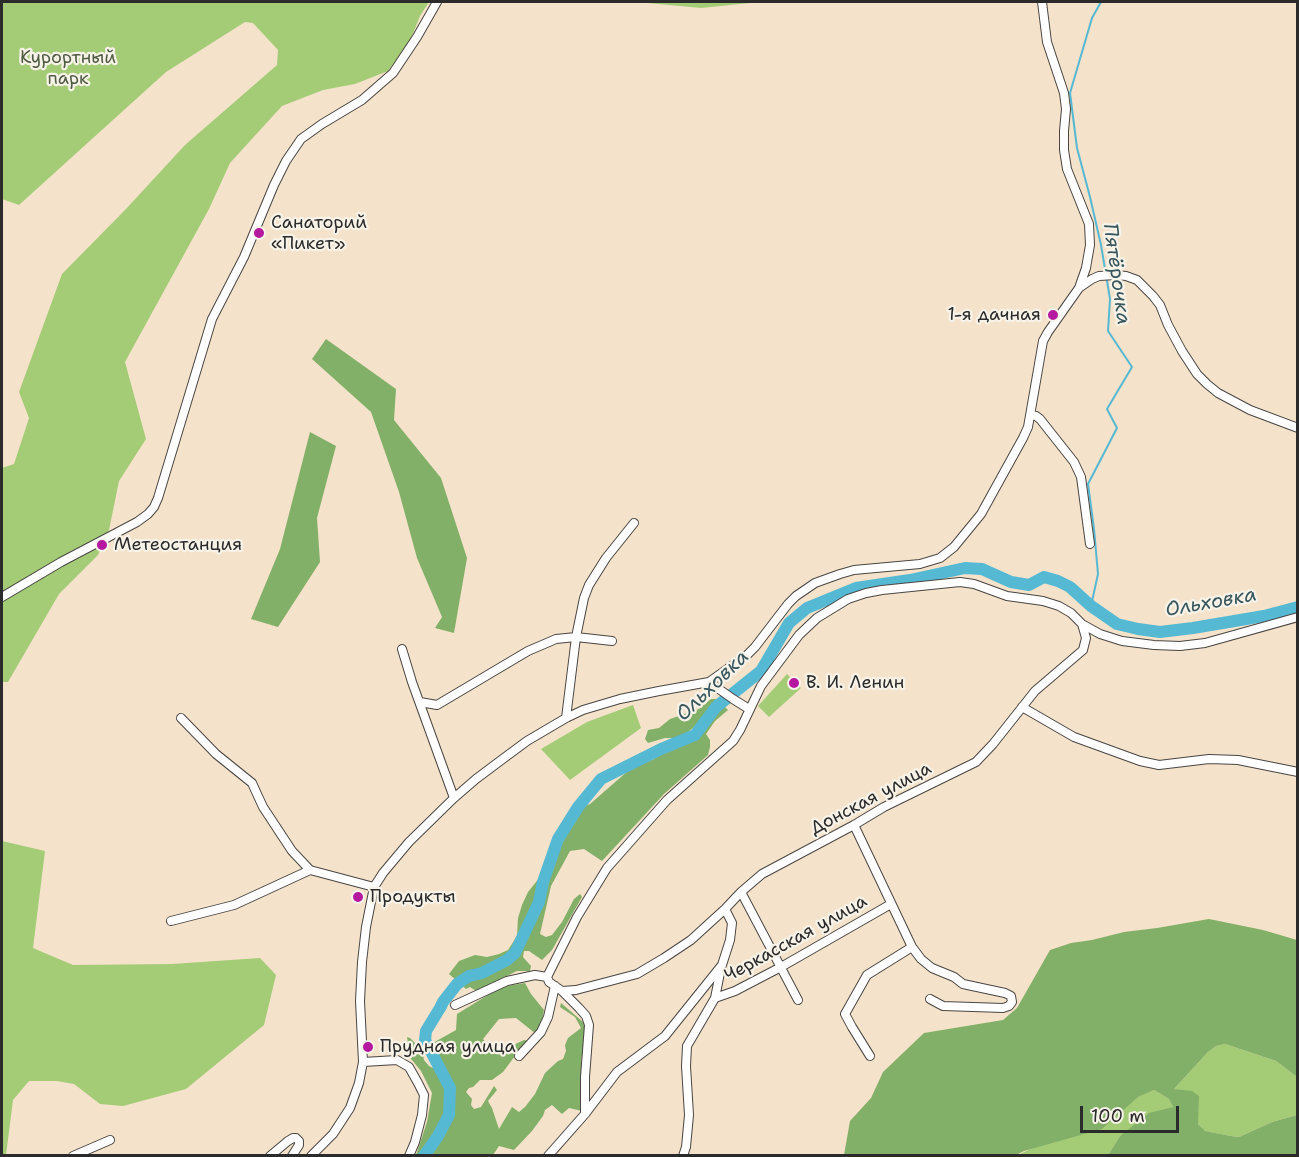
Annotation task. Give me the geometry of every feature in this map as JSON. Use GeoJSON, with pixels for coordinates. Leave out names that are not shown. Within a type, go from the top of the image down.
{"type":"FeatureCollection","features":[{"type":"Feature","properties":{"kind":"street"},"geometry":{"type":"LineString","coordinates":[[2,597],[61,562],[137,522],[154,507],[159,498],[212,319],[244,257],[286,161],[301,139],[362,100],[393,74],[437,2]]}},
{"type":"Feature","properties":{"kind":"street"},"geometry":{"type":"LineString","coordinates":[[311,1155],[333,1134],[350,1108],[359,1083],[363,1062],[360,991],[366,927],[374,887],[409,842],[454,798],[527,741],[583,710],[621,699],[709,682],[747,655],[788,604],[815,583],[854,570],[920,564],[940,558],[971,528],[981,514],[1023,438],[1031,415],[1043,341],[1079,288],[1086,268],[1090,245],[1089,224],[1067,169],[1064,150],[1066,109],[1064,93],[1047,42],[1042,2]]}},
{"type":"Feature","properties":{"kind":"street"},"geometry":{"type":"LineString","coordinates":[[1079,288],[1099,276],[1116,275],[1137,280],[1160,305],[1185,357],[1207,384],[1218,393],[1250,410],[1298,428]]}},
{"type":"Feature","properties":{"kind":"street"},"geometry":{"type":"LineString","coordinates":[[1031,415],[1040,419],[1074,462],[1081,477],[1090,544]]}},
{"type":"Feature","properties":{"kind":"street"},"geometry":{"type":"LineString","coordinates":[[566,718],[576,637],[584,598],[589,585],[606,558],[634,523]]}},
{"type":"Feature","properties":{"kind":"street"},"geometry":{"type":"LineString","coordinates":[[547,977],[577,917],[607,868],[667,800],[733,741],[761,686],[799,635],[817,618],[848,599],[866,592],[960,582],[1007,596],[1043,601],[1059,606],[1071,613],[1082,624],[1100,634],[1154,645],[1180,646],[1204,643],[1298,617]]}},
{"type":"Feature","properties":{"kind":"street","name":"Донская улица"},"geometry":{"type":"LineString","coordinates":[[559,988],[576,990],[637,974],[691,940],[762,874],[855,825],[884,807],[976,762],[1035,691],[1083,651],[1086,638],[1082,624]]}},
{"type":"Feature","properties":{"kind":"street"},"geometry":{"type":"LineString","coordinates":[[420,702],[437,705],[528,651],[556,639],[576,637],[612,641]]}},
{"type":"Feature","properties":{"kind":"street"},"geometry":{"type":"LineString","coordinates":[[402,649],[454,798]]}},
{"type":"Feature","properties":{"kind":"street"},"geometry":{"type":"LineString","coordinates":[[709,682],[749,709]]}},
{"type":"Feature","properties":{"kind":"street"},"geometry":{"type":"LineString","coordinates":[[1022,707],[1074,737],[1140,761],[1159,765],[1209,759],[1239,760],[1298,772]]}},
{"type":"Feature","properties":{"kind":"street"},"geometry":{"type":"LineString","coordinates":[[180,718],[216,754],[252,783],[263,807],[292,850],[310,870],[374,887]]}},
{"type":"Feature","properties":{"kind":"street"},"geometry":{"type":"LineString","coordinates":[[855,825],[891,904],[921,959],[932,968],[954,977],[963,984],[1005,993],[1011,996],[1012,1002],[1003,1008],[943,1006],[930,999]]}},
{"type":"Feature","properties":{"kind":"street"},"geometry":{"type":"LineString","coordinates":[[171,921],[234,904],[310,870]]}},
{"type":"Feature","properties":{"kind":"street"},"geometry":{"type":"LineString","coordinates":[[741,892],[798,1000]]}},
{"type":"Feature","properties":{"kind":"street","name":"Черкасская улица"},"geometry":{"type":"LineString","coordinates":[[715,999],[781,967],[891,904]]}},
{"type":"Feature","properties":{"kind":"street"},"geometry":{"type":"LineString","coordinates":[[548,1155],[585,1114],[617,1072],[665,1036],[722,965],[730,940],[732,923],[725,909]]}},
{"type":"Feature","properties":{"kind":"street"},"geometry":{"type":"LineString","coordinates":[[870,1056],[845,1014],[867,975],[912,946]]}},
{"type":"Feature","properties":{"kind":"street","name":"Черкасская улица"},"geometry":{"type":"LineString","coordinates":[[683,1155],[689,1115],[687,1046],[715,999],[722,965]]}},
{"type":"Feature","properties":{"kind":"street"},"geometry":{"type":"LineString","coordinates":[[455,1005],[507,981],[535,975],[547,977]]}},
{"type":"Feature","properties":{"kind":"street"},"geometry":{"type":"LineString","coordinates":[[547,977],[549,982],[559,988],[586,1016],[589,1025],[585,1114]]}},
{"type":"Feature","properties":{"kind":"street"},"geometry":{"type":"LineString","coordinates":[[519,1056],[541,1032],[559,988]]}},
{"type":"Feature","properties":{"kind":"street"},"geometry":{"type":"LineString","coordinates":[[363,1062],[397,1060],[410,1067],[424,1095],[415,1142],[408,1155]]}},
{"type":"Feature","properties":{"kind":"street"},"geometry":{"type":"LineString","coordinates":[[270,1155],[288,1141],[296,1138],[299,1145],[292,1155]]}},
{"type":"Feature","properties":{"kind":"street"},"geometry":{"type":"LineString","coordinates":[[73,1155],[110,1140]]}},
{"type":"Feature","properties":{"kind":"green space","name":"Курортный парк"},"geometry":{"type":"Polygon","coordinates":[[[2,2],[429,2],[420,16],[410,41],[388,71],[355,84],[323,90],[282,106],[230,163],[209,209],[125,362],[146,439],[119,481],[109,530],[98,555],[59,594],[8,682],[2,682],[2,468],[14,464],[29,418],[19,392],[62,274],[185,145],[277,65],[278,50],[253,23],[245,22],[166,72],[19,205],[2,199],[2,2]]]}},
{"type":"Feature","properties":{"kind":"green space"},"geometry":{"type":"Polygon","coordinates":[[[637,2],[760,2],[701,8],[637,2]]]}},
{"type":"Feature","properties":{"kind":"green space"},"geometry":{"type":"Polygon","coordinates":[[[326,339],[396,389],[394,420],[441,478],[467,558],[454,633],[435,628],[442,617],[417,558],[399,492],[371,412],[312,359],[326,339]]]}},
{"type":"Feature","properties":{"kind":"green space"},"geometry":{"type":"Polygon","coordinates":[[[310,432],[336,446],[317,518],[320,562],[278,627],[251,619],[280,549],[310,432]]]}},
{"type":"Feature","properties":{"kind":"green space"},"geometry":{"type":"Polygon","coordinates":[[[787,674],[801,688],[769,717],[758,706],[787,674]]]}},
{"type":"Feature","properties":{"kind":"green space"},"geometry":{"type":"Polygon","coordinates":[[[711,699],[716,699],[714,704],[703,719],[687,733],[675,738],[665,738],[648,743],[645,739],[648,730],[659,728],[670,719],[699,709],[711,699]]]}},
{"type":"Feature","properties":{"kind":"green space"},"geometry":{"type":"Polygon","coordinates":[[[633,705],[641,728],[570,780],[541,749],[587,722],[633,705]]]}},
{"type":"Feature","properties":{"kind":"green space"},"geometry":{"type":"Polygon","coordinates":[[[723,705],[728,710],[715,721],[706,734],[710,740],[708,755],[664,794],[602,861],[584,849],[570,851],[551,886],[540,934],[546,937],[552,935],[574,899],[580,894],[582,897],[552,950],[542,960],[529,951],[524,951],[523,957],[531,966],[530,971],[517,971],[476,991],[470,987],[466,989],[449,974],[459,961],[475,955],[487,957],[508,950],[517,936],[518,918],[528,892],[540,877],[543,868],[553,863],[561,840],[581,807],[590,804],[629,770],[693,740],[723,705]]]}},
{"type":"Feature","properties":{"kind":"green space"},"geometry":{"type":"Polygon","coordinates":[[[2,841],[45,851],[33,948],[73,965],[172,964],[260,958],[276,975],[264,1025],[186,1089],[123,1106],[100,1104],[74,1084],[57,1081],[29,1081],[13,1100],[6,1155],[2,1155],[2,841]]]}},
{"type":"Feature","properties":{"kind":"green space"},"geometry":{"type":"Polygon","coordinates":[[[1209,919],[1263,930],[1297,940],[1297,1077],[1276,1061],[1225,1044],[1216,1046],[1208,1052],[1174,1089],[1192,1091],[1199,1096],[1198,1124],[1205,1131],[1239,1137],[1272,1122],[1297,1115],[1297,1155],[1108,1155],[1120,1136],[1149,1113],[1173,1107],[1169,1099],[1154,1090],[1138,1097],[1102,1129],[1016,1155],[844,1155],[850,1121],[871,1098],[883,1072],[924,1033],[1003,1020],[1017,1008],[1050,950],[1071,943],[1124,932],[1209,919]]]}},
{"type":"Feature","properties":{"kind":"green space"},"geometry":{"type":"Polygon","coordinates":[[[525,983],[544,1010],[542,1021],[536,1034],[516,1018],[499,1019],[483,1039],[491,1048],[509,1047],[524,1040],[529,1041],[503,1072],[492,1080],[480,1080],[469,1088],[466,1092],[472,1099],[471,1105],[474,1109],[481,1107],[494,1086],[497,1090],[488,1101],[499,1129],[512,1107],[519,1112],[525,1107],[535,1094],[545,1073],[563,1059],[568,1038],[581,1028],[575,1017],[560,1007],[561,1003],[583,1022],[585,1029],[581,1063],[582,1111],[569,1108],[562,1114],[552,1105],[545,1110],[532,1131],[514,1150],[499,1146],[493,1155],[416,1155],[427,1122],[432,1093],[421,1071],[405,1054],[407,1037],[422,1050],[424,1060],[429,1066],[435,1069],[443,1068],[431,1044],[456,1030],[457,1014],[501,987],[525,983]]]}},
{"type":"Feature","properties":{"kind":"green space"},"geometry":{"type":"Polygon","coordinates":[[[1225,1044],[1276,1061],[1297,1077],[1297,1115],[1272,1122],[1239,1137],[1204,1131],[1198,1124],[1198,1096],[1174,1089],[1208,1052],[1216,1046],[1225,1044]]]}},
{"type":"Feature","properties":{"kind":"green space"},"geometry":{"type":"Polygon","coordinates":[[[1154,1090],[1169,1099],[1173,1107],[1120,1136],[1108,1155],[1016,1156],[1146,1093],[1154,1090]]]}},
{"type":"Feature","properties":{"kind":"waterway","name":"Пятёрочка"},"geometry":{"type":"LineString","coordinates":[[1091,606],[1098,574],[1088,484],[1117,428],[1107,409],[1132,367],[1108,331],[1110,299],[1101,245],[1077,148],[1070,93],[1092,18],[1101,2]]}},
{"type":"Feature","properties":{"kind":"waterway","name":"Ольховка"},"geometry":{"type":"LineString","coordinates":[[424,1156],[449,1115],[450,1088],[425,1040],[426,1031],[457,984],[469,976],[482,973],[507,960],[515,953],[539,902],[543,882],[558,839],[578,807],[601,779],[695,735],[716,707],[761,671],[789,623],[807,608],[856,588],[910,580],[965,568],[982,569],[1011,582],[1029,585],[1044,577],[1058,581],[1070,587],[1091,606],[1117,624],[1160,632],[1264,616],[1298,607]]}},
{"type":"Feature","properties":{"kind":"place","name":"Санаторий «Пикет»"},"geometry":{"type":"Point","coordinates":[259,233]}},
{"type":"Feature","properties":{"kind":"place","name":"1-я дачная"},"geometry":{"type":"Point","coordinates":[1053,315]}},
{"type":"Feature","properties":{"kind":"place","name":"Метеостанция"},"geometry":{"type":"Point","coordinates":[102,545]}},
{"type":"Feature","properties":{"kind":"place","name":"В. И. Ленин"},"geometry":{"type":"Point","coordinates":[794,683]}},
{"type":"Feature","properties":{"kind":"place","name":"Продукты"},"geometry":{"type":"Point","coordinates":[358,897]}},
{"type":"Feature","properties":{"kind":"place","name":"Прудная улица"},"geometry":{"type":"Point","coordinates":[368,1047]}}]}
